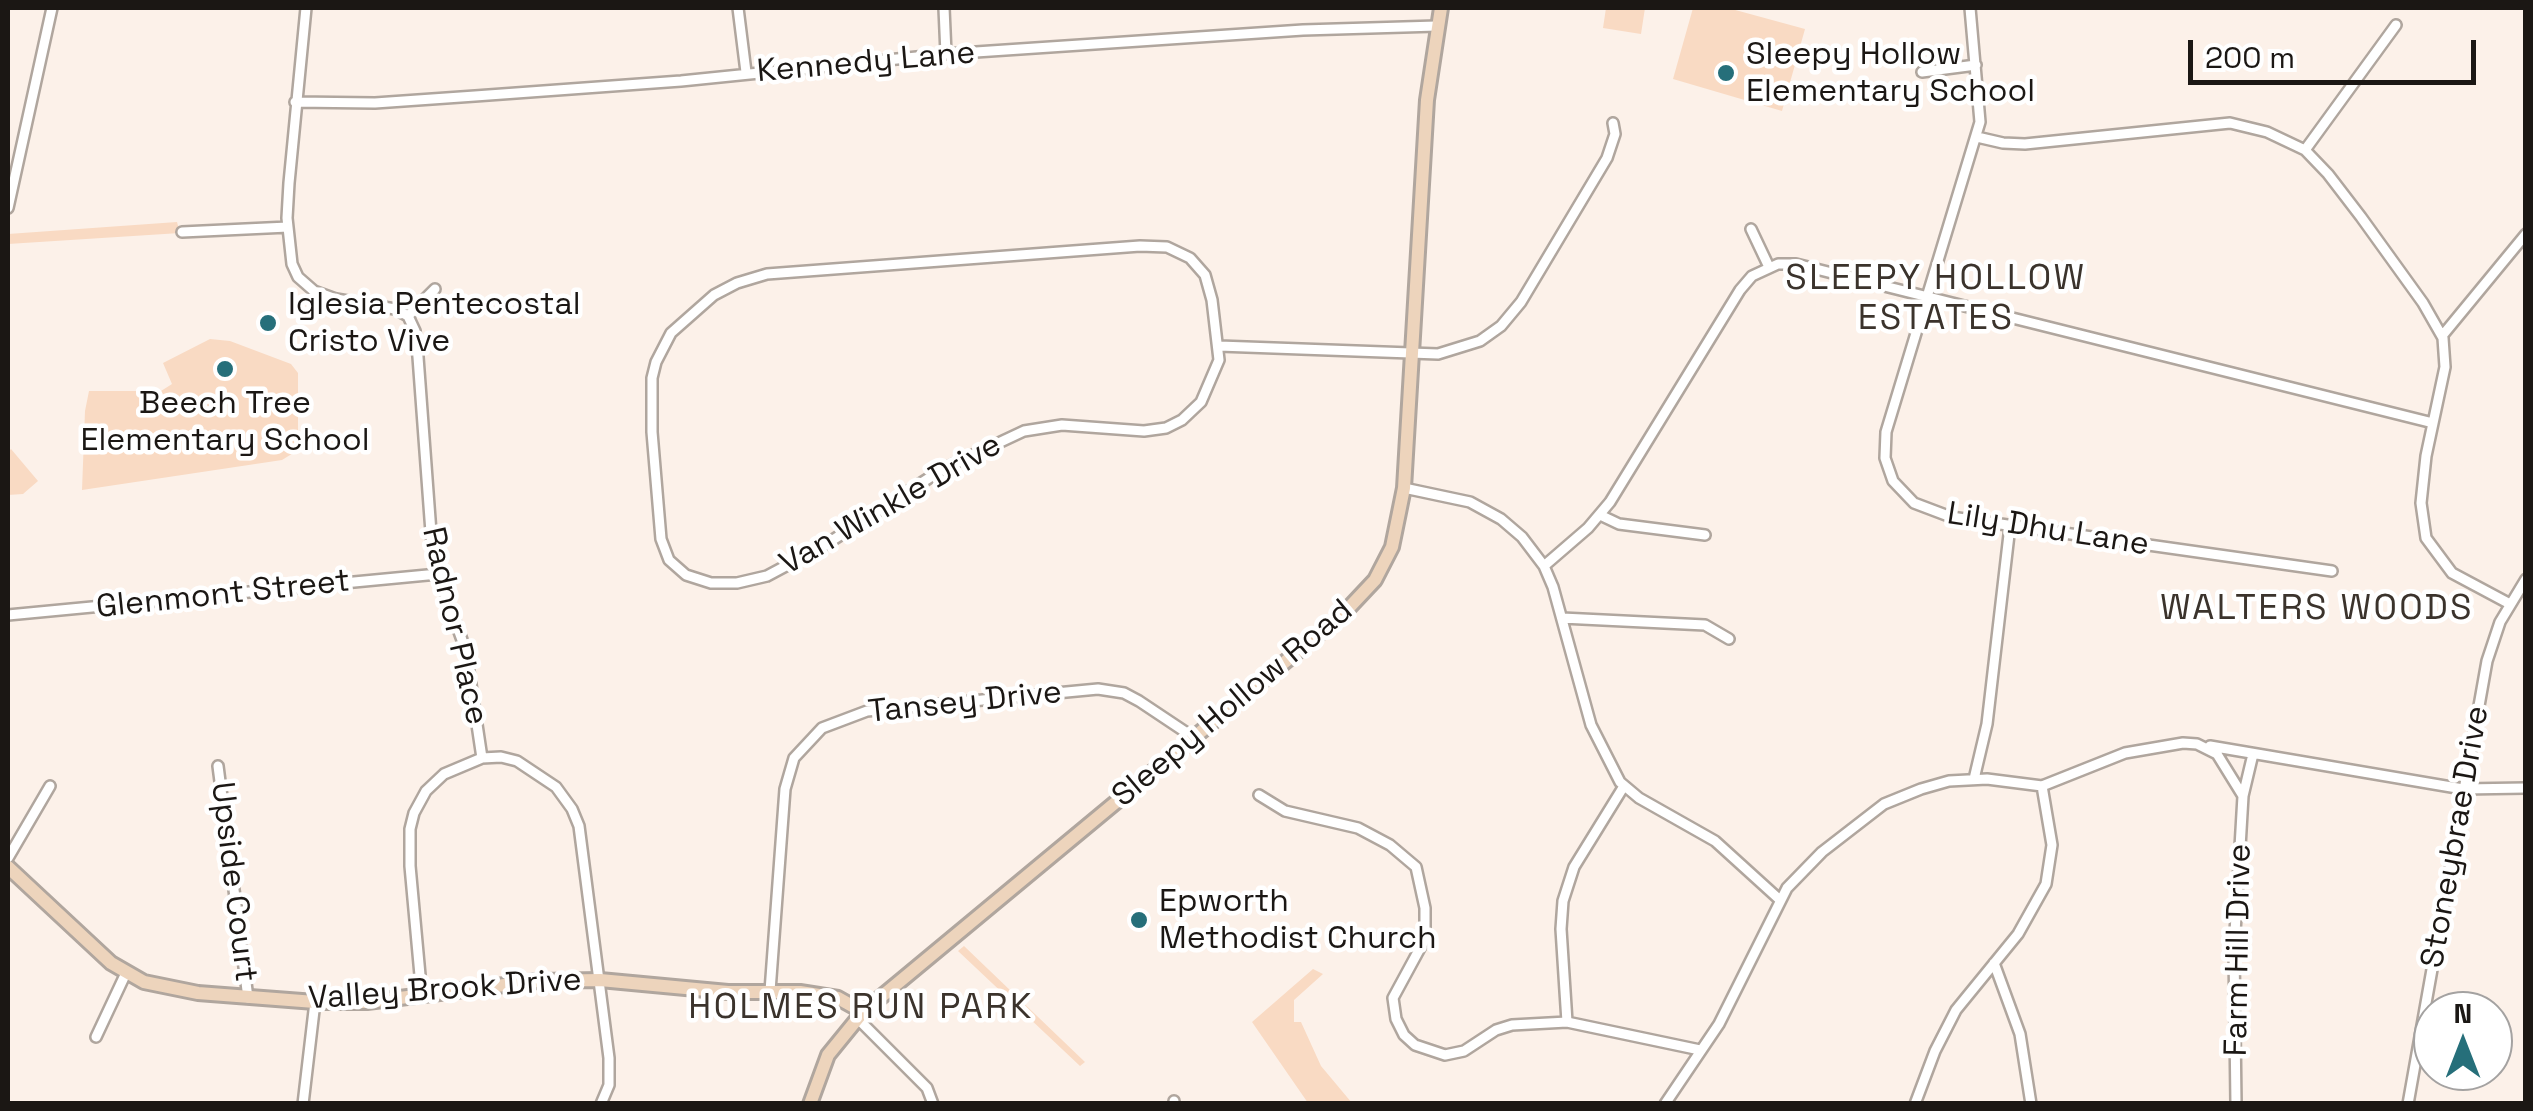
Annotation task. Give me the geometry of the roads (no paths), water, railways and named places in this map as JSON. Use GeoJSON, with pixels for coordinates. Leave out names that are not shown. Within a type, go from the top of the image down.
{"type":"FeatureCollection","features":[{"type":"Feature","properties":{"kind":"main road","name":"Sleepy Hollow Road"},"geometry":{"type":"LineString","coordinates":[[810,1104],[828,1055],[860,1015],[1344,613],[1370,587],[1392,547],[1404,488],[1427,100],[1441,8]]}},
{"type":"Feature","properties":{"kind":"main road","name":"Valley Brook Drive"},"geometry":{"type":"LineString","coordinates":[[8,867],[90,947],[126,973],[157,986],[316,1002],[422,997],[536,981],[600,980],[728,992],[825,995],[860,1015]]}},
{"type":"Feature","properties":{"kind":"street"},"geometry":{"type":"LineString","coordinates":[[8,208],[52,8]]}},
{"type":"Feature","properties":{"kind":"street"},"geometry":{"type":"LineString","coordinates":[[306,8],[288,227],[292,264],[306,286],[327,297],[396,309],[408,316],[435,289]]}},
{"type":"Feature","properties":{"kind":"street"},"geometry":{"type":"LineString","coordinates":[[738,8],[746,72]]}},
{"type":"Feature","properties":{"kind":"street"},"geometry":{"type":"LineString","coordinates":[[944,8],[946,54]]}},
{"type":"Feature","properties":{"kind":"street","name":"Lily Dhu Lane"},"geometry":{"type":"LineString","coordinates":[[1970,8],[1981,111],[1886,432],[1886,458],[1900,490],[1926,510],[2010,526],[2332,571]]}},
{"type":"Feature","properties":{"kind":"street"},"geometry":{"type":"LineString","coordinates":[[2305,150],[2396,25]]}},
{"type":"Feature","properties":{"kind":"street","name":"Kennedy Lane"},"geometry":{"type":"LineString","coordinates":[[296,102],[442,99],[681,81],[946,54],[1303,30],[1437,26]]}},
{"type":"Feature","properties":{"kind":"street"},"geometry":{"type":"LineString","coordinates":[[1922,72],[1976,65]]}},
{"type":"Feature","properties":{"kind":"street"},"geometry":{"type":"LineString","coordinates":[[1219,346],[1438,354],[1480,341],[1505,322],[1521,302],[1607,158],[1614,123]]}},
{"type":"Feature","properties":{"kind":"street"},"geometry":{"type":"LineString","coordinates":[[1976,137],[2025,144],[2230,123],[2267,132],[2305,150],[2361,217],[2423,302],[2442,336],[2444,367],[2420,503],[2426,538],[2452,573],[2510,604]]}},
{"type":"Feature","properties":{"kind":"street"},"geometry":{"type":"LineString","coordinates":[[182,232],[288,227]]}},
{"type":"Feature","properties":{"kind":"street"},"geometry":{"type":"LineString","coordinates":[[1750,229],[1769,267]]}},
{"type":"Feature","properties":{"kind":"street"},"geometry":{"type":"LineString","coordinates":[[2442,336],[2526,234]]}},
{"type":"Feature","properties":{"kind":"street","name":"Van Winkle Drive"},"geometry":{"type":"LineString","coordinates":[[1155,246],[1179,251],[1205,275],[1219,346],[1212,380],[1201,402],[1174,424],[1144,431],[1072,425],[1024,430],[943,469],[824,545],[767,576],[727,584],[696,579],[677,568],[664,550],[650,394],[656,362],[682,322],[737,283],[767,274],[1155,246]]}},
{"type":"Feature","properties":{"kind":"street"},"geometry":{"type":"LineString","coordinates":[[1544,566],[1600,515],[1740,290],[1752,276],[1769,267],[1796,264],[2433,424]]}},
{"type":"Feature","properties":{"kind":"street","name":"Radnor Place"},"geometry":{"type":"LineString","coordinates":[[408,316],[415,331],[429,522],[438,574],[466,651],[482,758]]}},
{"type":"Feature","properties":{"kind":"street"},"geometry":{"type":"LineString","coordinates":[[1404,488],[1486,509],[1522,537],[1544,566],[1591,725],[1624,786],[1715,841],[1780,900]]}},
{"type":"Feature","properties":{"kind":"street"},"geometry":{"type":"LineString","coordinates":[[1600,515],[1619,524],[1706,535]]}},
{"type":"Feature","properties":{"kind":"street"},"geometry":{"type":"LineString","coordinates":[[1974,779],[1988,724],[2010,526]]}},
{"type":"Feature","properties":{"kind":"street","name":"Glenmont Street"},"geometry":{"type":"LineString","coordinates":[[8,615],[438,574]]}},
{"type":"Feature","properties":{"kind":"street","name":"Stoneybrae Drive"},"geometry":{"type":"LineString","coordinates":[[2408,1104],[2487,661],[2510,604],[2526,579]]}},
{"type":"Feature","properties":{"kind":"street"},"geometry":{"type":"LineString","coordinates":[[1562,618],[1705,625],[1729,638]]}},
{"type":"Feature","properties":{"kind":"street","name":"Tansey Drive"},"geometry":{"type":"LineString","coordinates":[[770,991],[785,788],[794,758],[822,728],[867,711],[1098,688],[1140,701],[1193,737]]}},
{"type":"Feature","properties":{"kind":"street"},"geometry":{"type":"LineString","coordinates":[[1665,1104],[1734,997],[1780,900],[1822,852],[1884,804],[1935,784],[1974,779],[2042,786],[2146,748],[2197,744],[2462,789],[2526,788]]}},
{"type":"Feature","properties":{"kind":"street"},"geometry":{"type":"LineString","coordinates":[[2197,744],[2225,763],[2243,796]]}},
{"type":"Feature","properties":{"kind":"street","name":"Farm Hill Drive"},"geometry":{"type":"LineString","coordinates":[[2236,1104],[2234,950],[2243,796],[2253,754]]}},
{"type":"Feature","properties":{"kind":"street"},"geometry":{"type":"LineString","coordinates":[[422,997],[410,866],[410,829],[421,799],[437,780],[482,758],[501,756],[533,768],[556,786],[572,809],[582,844],[609,1058],[602,1104]]}},
{"type":"Feature","properties":{"kind":"street","name":"Upside Court"},"geometry":{"type":"LineString","coordinates":[[218,766],[248,998]]}},
{"type":"Feature","properties":{"kind":"street"},"geometry":{"type":"LineString","coordinates":[[8,858],[50,786]]}},
{"type":"Feature","properties":{"kind":"street"},"geometry":{"type":"LineString","coordinates":[[1567,1022],[1563,901],[1574,867],[1624,786]]}},
{"type":"Feature","properties":{"kind":"street"},"geometry":{"type":"LineString","coordinates":[[1915,1104],[1956,1010],[2030,917],[2050,872],[2051,831],[2042,786]]}},
{"type":"Feature","properties":{"kind":"street"},"geometry":{"type":"LineString","coordinates":[[1259,795],[1285,811],[1358,828],[1390,844],[1416,867],[1425,939],[1393,998],[1396,1019],[1404,1035],[1416,1046],[1445,1056],[1464,1051],[1496,1030],[1512,1025],[1567,1022],[1700,1050]]}},
{"type":"Feature","properties":{"kind":"street"},"geometry":{"type":"LineString","coordinates":[[1994,964],[2020,1034],[2031,1104]]}},
{"type":"Feature","properties":{"kind":"street"},"geometry":{"type":"LineString","coordinates":[[96,1037],[126,973]]}},
{"type":"Feature","properties":{"kind":"street"},"geometry":{"type":"LineString","coordinates":[[303,1104],[316,1002]]}},
{"type":"Feature","properties":{"kind":"street","name":"Valley Brook Drive"},"geometry":{"type":"LineString","coordinates":[[860,1015],[927,1088],[933,1104]]}},
{"type":"Feature","properties":{"kind":"place","name":"Sleepy Hollow Elementary School"},"geometry":{"type":"Point","coordinates":[1726,73]}},
{"type":"Feature","properties":{"kind":"place","name":"Iglesia Pentecostal Cristo Vive"},"geometry":{"type":"Point","coordinates":[268,323]}},
{"type":"Feature","properties":{"kind":"place","name":"Beech Tree Elementary School"},"geometry":{"type":"Point","coordinates":[225,369]}},
{"type":"Feature","properties":{"kind":"place","name":"Epworth Methodist Church"},"geometry":{"type":"Point","coordinates":[1139,920]}},
{"type":"Feature","properties":{"kind":"district","name":"SLEEPY HOLLOW ESTATES"},"geometry":{"type":"Point","coordinates":[1936,300]}},
{"type":"Feature","properties":{"kind":"district","name":"WALTERS WOODS"},"geometry":{"type":"Point","coordinates":[2317,610]}},
{"type":"Feature","properties":{"kind":"district","name":"HOLMES RUN PARK"},"geometry":{"type":"Point","coordinates":[861,1009]}}]}
